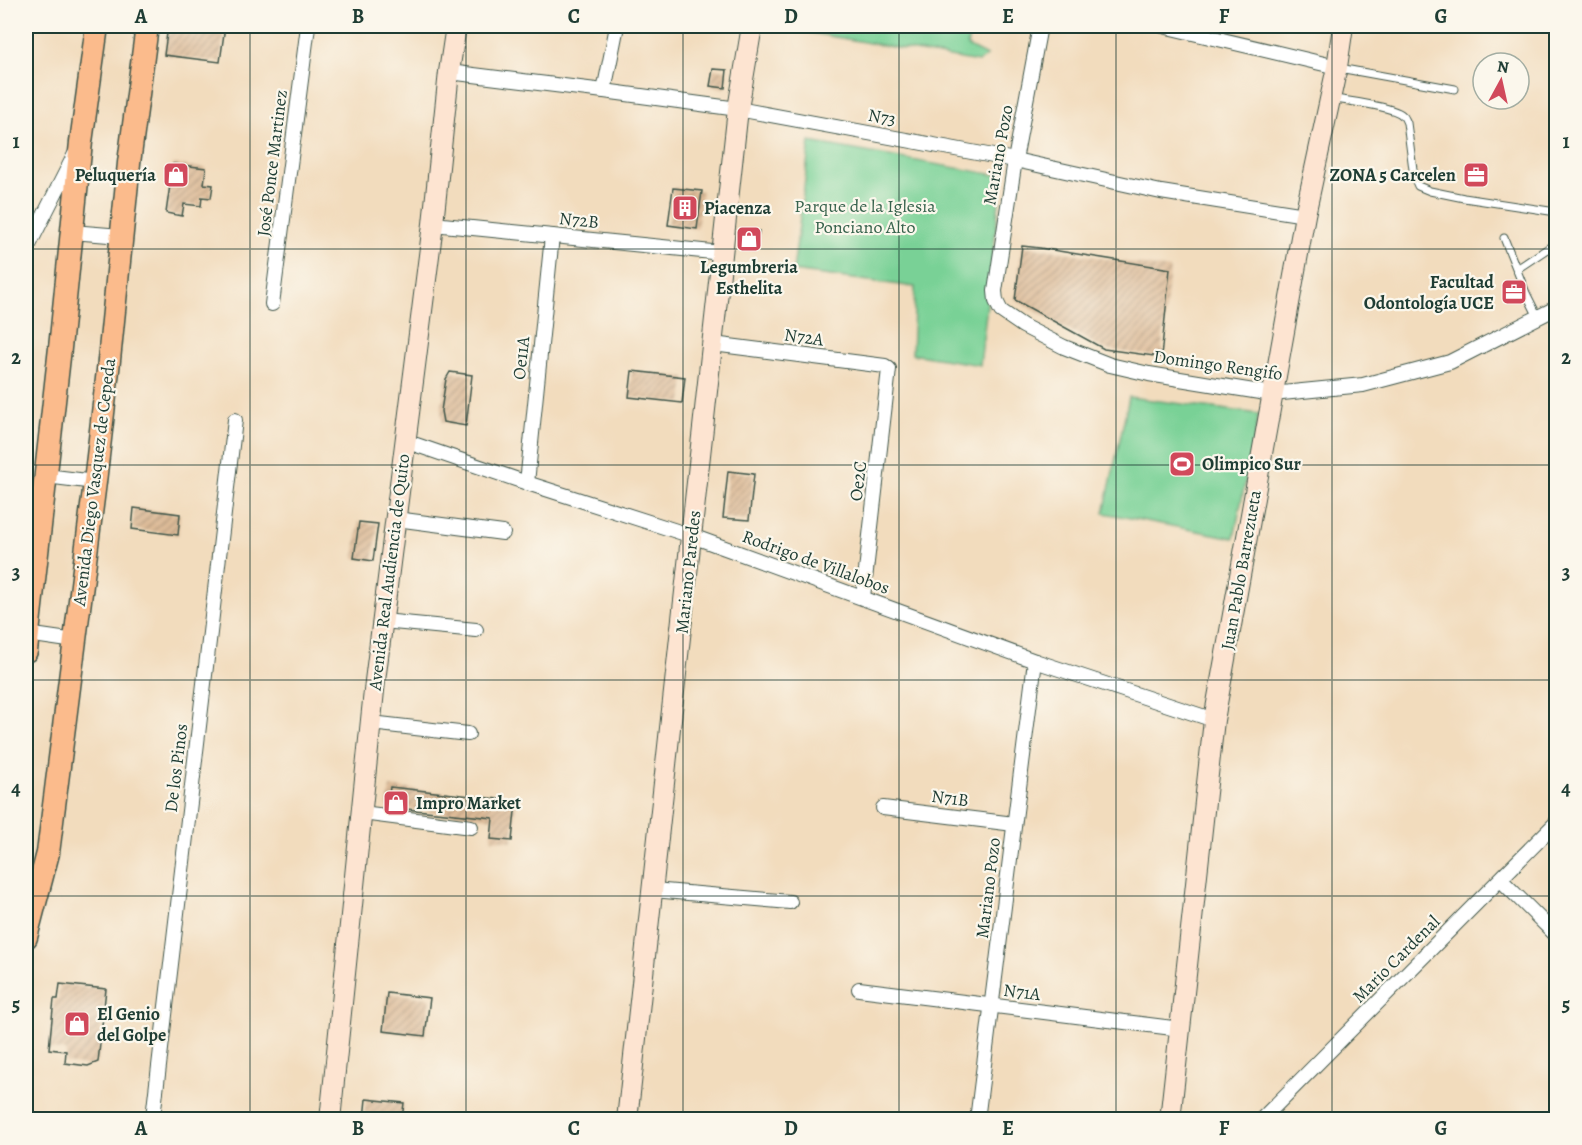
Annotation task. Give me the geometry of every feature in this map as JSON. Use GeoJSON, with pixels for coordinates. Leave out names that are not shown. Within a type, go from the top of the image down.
{"type":"FeatureCollection","features":[{"type":"Feature","properties":{"kind":"main road"},"geometry":{"type":"LineString","coordinates":[[26,643],[81,142],[97,26]]}},
{"type":"Feature","properties":{"kind":"main road","name":"Avenida Diego Vasquez de Cepeda"},"geometry":{"type":"LineString","coordinates":[[26,937],[48,853],[108,370],[129,163],[147,26]]}},
{"type":"Feature","properties":{"kind":"main road","name":"Avenida Real Audiencia de Quito"},"geometry":{"type":"LineString","coordinates":[[330,1119],[371,723],[434,224],[449,72],[456,26]]}},
{"type":"Feature","properties":{"kind":"main road","name":"Mariano Paredes"},"geometry":{"type":"LineString","coordinates":[[627,1119],[738,109],[752,26]]}},
{"type":"Feature","properties":{"kind":"main road","name":"Juan Pablo Barrezueta"},"geometry":{"type":"LineString","coordinates":[[1170,1119],[1214,720],[1305,215],[1337,67],[1343,26]]}},
{"type":"Feature","properties":{"kind":"street","name":"José Ponce Martinez"},"geometry":{"type":"LineString","coordinates":[[272,304],[308,26]]}},
{"type":"Feature","properties":{"kind":"street"},"geometry":{"type":"LineString","coordinates":[[604,91],[617,26]]}},
{"type":"Feature","properties":{"kind":"street","name":"Mariano Pozo"},"geometry":{"type":"LineString","coordinates":[[995,291],[1015,160],[1040,26]]}},
{"type":"Feature","properties":{"kind":"street"},"geometry":{"type":"LineString","coordinates":[[1163,26],[1337,67]]}},
{"type":"Feature","properties":{"kind":"street","name":"N73"},"geometry":{"type":"LineString","coordinates":[[449,72],[738,109],[1015,160],[1161,192],[1305,215]]}},
{"type":"Feature","properties":{"kind":"street"},"geometry":{"type":"LineString","coordinates":[[26,251],[81,142]]}},
{"type":"Feature","properties":{"kind":"street","name":"N72B"},"geometry":{"type":"LineString","coordinates":[[434,224],[722,253]]}},
{"type":"Feature","properties":{"kind":"street"},"geometry":{"type":"LineString","coordinates":[[72,231],[121,236]]}},
{"type":"Feature","properties":{"kind":"street","name":"Oe11A"},"geometry":{"type":"LineString","coordinates":[[527,483],[552,236]]}},
{"type":"Feature","properties":{"kind":"street","name":"Domingo Rengifo"},"geometry":{"type":"LineString","coordinates":[[995,291],[996,301],[1001,311],[1064,348],[1110,365],[1149,374],[1272,394],[1363,385],[1417,372],[1450,362],[1557,308]]}},
{"type":"Feature","properties":{"kind":"street","name":"N72A"},"geometry":{"type":"LineString","coordinates":[[713,344],[885,366],[889,369]]}},
{"type":"Feature","properties":{"kind":"street","name":"Oe2C"},"geometry":{"type":"LineString","coordinates":[[863,597],[889,369]]}},
{"type":"Feature","properties":{"kind":"street","name":"De los Pinos"},"geometry":{"type":"LineString","coordinates":[[151,1119],[235,420]]}},
{"type":"Feature","properties":{"kind":"street","name":"Rodrigo de Villalobos"},"geometry":{"type":"LineString","coordinates":[[405,441],[692,536],[1035,661],[1214,720]]}},
{"type":"Feature","properties":{"kind":"street"},"geometry":{"type":"LineString","coordinates":[[46,476],[94,482]]}},
{"type":"Feature","properties":{"kind":"street"},"geometry":{"type":"LineString","coordinates":[[396,519],[503,533]]}},
{"type":"Feature","properties":{"kind":"street"},"geometry":{"type":"LineString","coordinates":[[383,621],[476,630]]}},
{"type":"Feature","properties":{"kind":"street"},"geometry":{"type":"LineString","coordinates":[[26,643],[75,641]]}},
{"type":"Feature","properties":{"kind":"street","name":"Mariano Pozo"},"geometry":{"type":"LineString","coordinates":[[977,1119],[1035,661]]}},
{"type":"Feature","properties":{"kind":"street"},"geometry":{"type":"LineString","coordinates":[[371,723],[468,734]]}},
{"type":"Feature","properties":{"kind":"street","name":"N71B"},"geometry":{"type":"LineString","coordinates":[[883,808],[1014,824]]}},
{"type":"Feature","properties":{"kind":"street"},"geometry":{"type":"LineString","coordinates":[[362,813],[471,826]]}},
{"type":"Feature","properties":{"kind":"street","name":"Mario Cardenal"},"geometry":{"type":"LineString","coordinates":[[1262,1119],[1557,823]]}},
{"type":"Feature","properties":{"kind":"street"},"geometry":{"type":"LineString","coordinates":[[1501,880],[1557,935]]}},
{"type":"Feature","properties":{"kind":"street"},"geometry":{"type":"LineString","coordinates":[[653,890],[790,902]]}},
{"type":"Feature","properties":{"kind":"street","name":"N71A"},"geometry":{"type":"LineString","coordinates":[[859,989],[1181,1029]]}},
{"type":"Feature","properties":{"kind":"lane"},"geometry":{"type":"LineString","coordinates":[[1337,67],[1353,72],[1455,89]]}},
{"type":"Feature","properties":{"kind":"lane"},"geometry":{"type":"LineString","coordinates":[[1330,99],[1346,100],[1400,112],[1407,123],[1414,177],[1418,186],[1430,191],[1464,198],[1557,212]]}},
{"type":"Feature","properties":{"kind":"lane"},"geometry":{"type":"LineString","coordinates":[[1504,238],[1538,317]]}},
{"type":"Feature","properties":{"kind":"lane"},"geometry":{"type":"LineString","coordinates":[[1517,269],[1556,243]]}},
{"type":"Feature","properties":{"kind":"green space"},"geometry":{"type":"Polygon","coordinates":[[[772,26],[971,26],[967,46],[987,56],[978,62],[772,26]]]}},
{"type":"Feature","properties":{"kind":"green space","name":"Parque de la Iglesia Ponciano Alto"},"geometry":{"type":"Polygon","coordinates":[[[810,142],[1002,176],[980,365],[912,354],[915,287],[793,271],[810,142]]]}},
{"type":"Feature","properties":{"kind":"green space","name":"Olimpico Sur"},"geometry":{"type":"Polygon","coordinates":[[[1129,397],[1259,414],[1234,538],[1104,513],[1129,397]]]}},
{"type":"Feature","properties":{"kind":"building"},"geometry":{"type":"Polygon","coordinates":[[[168,26],[225,26],[220,62],[164,55],[168,26]]]}},
{"type":"Feature","properties":{"kind":"building"},"geometry":{"type":"Polygon","coordinates":[[[713,69],[727,70],[725,88],[710,86],[713,69]]]}},
{"type":"Feature","properties":{"kind":"building"},"geometry":{"type":"Polygon","coordinates":[[[173,164],[206,168],[204,184],[213,185],[211,198],[202,197],[201,206],[184,204],[182,216],[166,213],[173,164]]]}},
{"type":"Feature","properties":{"kind":"building","name":"Piacenza"},"geometry":{"type":"Polygon","coordinates":[[[673,188],[702,191],[697,229],[668,225],[673,188]]]}},
{"type":"Feature","properties":{"kind":"building","name":"Legumbreria Esthelita"},"geometry":{"type":"Polygon","coordinates":[[[742,229],[759,231],[756,250],[739,248],[742,229]]]}},
{"type":"Feature","properties":{"kind":"building"},"geometry":{"type":"Polygon","coordinates":[[[1022,246],[1170,269],[1161,357],[1104,349],[1015,300],[1022,246]]]}},
{"type":"Feature","properties":{"kind":"building"},"geometry":{"type":"Polygon","coordinates":[[[632,371],[685,377],[682,403],[629,397],[632,371]]]}},
{"type":"Feature","properties":{"kind":"building"},"geometry":{"type":"Polygon","coordinates":[[[450,372],[472,375],[466,426],[443,422],[441,411],[446,379],[450,372]]]}},
{"type":"Feature","properties":{"kind":"building"},"geometry":{"type":"Polygon","coordinates":[[[728,471],[754,474],[749,520],[723,518],[728,471]]]}},
{"type":"Feature","properties":{"kind":"building"},"geometry":{"type":"Polygon","coordinates":[[[134,508],[180,514],[178,535],[132,529],[134,508]]]}},
{"type":"Feature","properties":{"kind":"building"},"geometry":{"type":"Polygon","coordinates":[[[359,522],[378,524],[373,561],[354,558],[359,522]]]}},
{"type":"Feature","properties":{"kind":"building"},"geometry":{"type":"Polygon","coordinates":[[[390,787],[516,801],[512,841],[491,839],[493,818],[387,807],[390,787]]]}},
{"type":"Feature","properties":{"kind":"building","name":"El Genio del Golpe"},"geometry":{"type":"Polygon","coordinates":[[[60,984],[106,989],[98,1062],[88,1066],[65,1063],[66,1051],[49,1049],[54,999],[58,999],[60,984]]]}},
{"type":"Feature","properties":{"kind":"building"},"geometry":{"type":"Polygon","coordinates":[[[387,993],[430,998],[425,1036],[383,1031],[387,993]]]}},
{"type":"Feature","properties":{"kind":"building"},"geometry":{"type":"Polygon","coordinates":[[[366,1099],[404,1103],[402,1119],[364,1119],[366,1099]]]}},
{"type":"Feature","properties":{"kind":"place","name":"Peluquería"},"geometry":{"type":"Point","coordinates":[176,175]}},
{"type":"Feature","properties":{"kind":"place","name":"ZONA 5 Carcelen"},"geometry":{"type":"Point","coordinates":[1476,175]}},
{"type":"Feature","properties":{"kind":"place","name":"Piacenza"},"geometry":{"type":"Point","coordinates":[685,208]}},
{"type":"Feature","properties":{"kind":"place","name":"Legumbreria Esthelita"},"geometry":{"type":"Point","coordinates":[749,239]}},
{"type":"Feature","properties":{"kind":"place","name":"Facultad Odontología UCE"},"geometry":{"type":"Point","coordinates":[1514,292]}},
{"type":"Feature","properties":{"kind":"place","name":"Olimpico Sur"},"geometry":{"type":"Point","coordinates":[1182,464]}},
{"type":"Feature","properties":{"kind":"place","name":"Impro Market"},"geometry":{"type":"Point","coordinates":[396,803]}},
{"type":"Feature","properties":{"kind":"place","name":"El Genio del Golpe"},"geometry":{"type":"Point","coordinates":[77,1024]}}]}
